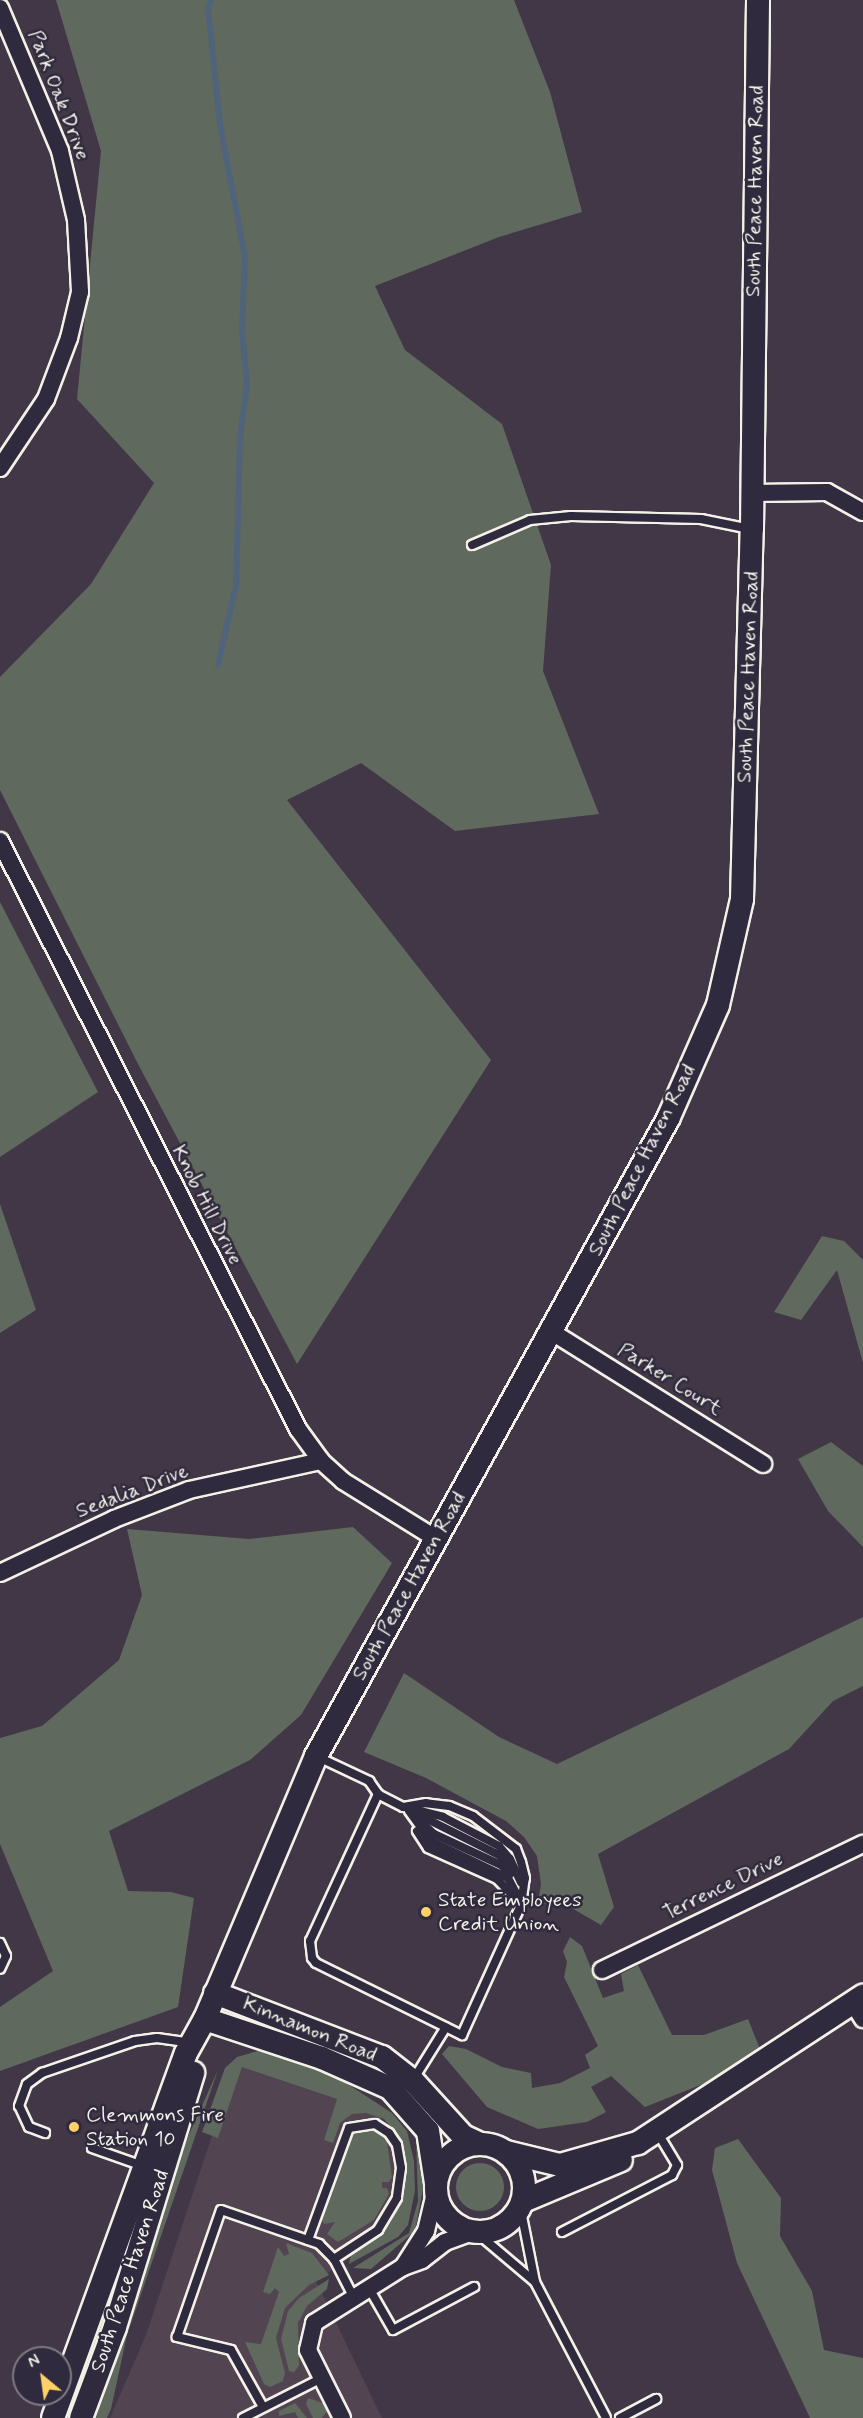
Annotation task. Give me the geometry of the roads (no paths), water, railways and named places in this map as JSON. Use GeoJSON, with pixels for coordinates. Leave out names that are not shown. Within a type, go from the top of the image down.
{"type":"FeatureCollection","features":[{"type":"Feature","properties":{"kind":"main road","name":"South Peace Haven Road"},"geometry":{"type":"LineString","coordinates":[[53,2418],[153,2169],[215,1993],[316,1756],[668,1119],[718,1005],[742,899],[752,529],[758,0]]}},
{"type":"Feature","properties":{"kind":"main road","name":"Kinnamon Road"},"geometry":{"type":"LineString","coordinates":[[215,1993],[366,2049],[413,2081],[459,2132],[480,2144],[560,2165],[580,2162],[647,2137]]}},
{"type":"Feature","properties":{"kind":"main road","name":"Kinnamon Road"},"geometry":{"type":"LineString","coordinates":[[205,2019],[322,2058],[390,2088],[428,2131],[436,2186],[446,2217],[475,2233],[506,2225],[522,2204],[617,2163],[647,2137],[859,2006]]}},
{"type":"Feature","properties":{"kind":"main road"},"geometry":{"type":"LineString","coordinates":[[436,2186],[451,2155],[480,2144]]}},
{"type":"Feature","properties":{"kind":"main road"},"geometry":{"type":"LineString","coordinates":[[506,2152],[523,2176],[522,2204]]}},
{"type":"Feature","properties":{"kind":"main road","name":"South Peace Haven Road"},"geometry":{"type":"LineString","coordinates":[[81,2418],[116,2327],[153,2169]]}},
{"type":"Feature","properties":{"kind":"street","name":"Park Oak Drive"},"geometry":{"type":"LineString","coordinates":[[0,8],[60,151],[76,220],[80,292],[69,338],[46,399],[0,468]]}},
{"type":"Feature","properties":{"kind":"street"},"geometry":{"type":"LineString","coordinates":[[752,493],[826,492],[863,512]]}},
{"type":"Feature","properties":{"kind":"street","name":"Knob Hill Drive"},"geometry":{"type":"LineString","coordinates":[[0,841],[252,1345],[298,1429],[321,1461],[343,1481],[435,1538]]}},
{"type":"Feature","properties":{"kind":"street","name":"Parker Court"},"geometry":{"type":"LineString","coordinates":[[552,1332],[764,1464]]}},
{"type":"Feature","properties":{"kind":"street","name":"Sedalia Drive"},"geometry":{"type":"LineString","coordinates":[[0,1573],[114,1519],[189,1490],[321,1461]]}},
{"type":"Feature","properties":{"kind":"street","name":"Terrence Drive"},"geometry":{"type":"LineString","coordinates":[[602,1970],[863,1844]]}},
{"type":"Feature","properties":{"kind":"street"},"geometry":{"type":"LineString","coordinates":[[403,2267],[426,2231],[436,2186]]}},
{"type":"Feature","properties":{"kind":"street"},"geometry":{"type":"LineString","coordinates":[[342,2418],[308,2347],[309,2332],[318,2317],[369,2290],[403,2267],[422,2260],[445,2242],[475,2233]]}},
{"type":"Feature","properties":{"kind":"lane"},"geometry":{"type":"LineString","coordinates":[[472,544],[530,520],[571,516],[701,519],[752,529]]}},
{"type":"Feature","properties":{"kind":"lane"},"geometry":{"type":"LineString","coordinates":[[316,1756],[369,1782],[378,1794],[412,1812],[435,1834],[501,1865],[517,1883],[521,1905]]}},
{"type":"Feature","properties":{"kind":"lane"},"geometry":{"type":"LineString","coordinates":[[378,1794],[310,1941],[310,1953],[316,1964],[462,2035],[521,1905],[525,1878],[521,1862],[516,1849],[501,1834],[449,1806],[426,1803],[403,1807]]}},
{"type":"Feature","properties":{"kind":"lane"},"geometry":{"type":"LineString","coordinates":[[403,1807],[428,1848],[497,1879],[521,1905]]}},
{"type":"Feature","properties":{"kind":"lane"},"geometry":{"type":"LineString","coordinates":[[403,1807],[443,1817],[499,1846],[521,1880],[521,1905]]}},
{"type":"Feature","properties":{"kind":"lane"},"geometry":{"type":"LineString","coordinates":[[0,1943],[6,1956],[0,1968]]}},
{"type":"Feature","properties":{"kind":"lane"},"geometry":{"type":"LineString","coordinates":[[413,2081],[446,2027]]}},
{"type":"Feature","properties":{"kind":"lane"},"geometry":{"type":"LineString","coordinates":[[45,2133],[29,2127],[22,2118],[21,2095],[27,2084],[42,2073],[135,2041],[157,2038],[196,2045]]}},
{"type":"Feature","properties":{"kind":"lane"},"geometry":{"type":"LineString","coordinates":[[308,2240],[349,2128],[375,2124],[389,2133],[397,2145],[401,2168],[397,2198],[378,2230],[334,2259]]}},
{"type":"Feature","properties":{"kind":"lane"},"geometry":{"type":"LineString","coordinates":[[562,2232],[672,2175],[677,2165],[647,2137]]}},
{"type":"Feature","properties":{"kind":"lane"},"geometry":{"type":"LineString","coordinates":[[92,2148],[153,2169]]}},
{"type":"Feature","properties":{"kind":"lane"},"geometry":{"type":"LineString","coordinates":[[522,2204],[535,2282],[606,2418]]}},
{"type":"Feature","properties":{"kind":"lane"},"geometry":{"type":"LineString","coordinates":[[263,2407],[231,2350],[177,2337],[221,2210],[308,2240],[334,2259],[354,2298]]}},
{"type":"Feature","properties":{"kind":"lane"},"geometry":{"type":"LineString","coordinates":[[475,2233],[535,2282]]}},
{"type":"Feature","properties":{"kind":"lane"},"geometry":{"type":"LineString","coordinates":[[369,2290],[393,2330],[474,2288]]}},
{"type":"Feature","properties":{"kind":"lane"},"geometry":{"type":"LineString","coordinates":[[243,2418],[322,2378]]}},
{"type":"Feature","properties":{"kind":"lane"},"geometry":{"type":"LineString","coordinates":[[620,2418],[656,2399]]}},
{"type":"Feature","properties":{"kind":"waterway"},"geometry":{"type":"LineString","coordinates":[[211,0],[208,8],[220,125],[245,257],[242,331],[247,384],[240,437],[236,585],[218,665]]}},
{"type":"Feature","properties":{"kind":"place","name":"State Employees Credit Union"},"geometry":{"type":"Point","coordinates":[426,1912]}},
{"type":"Feature","properties":{"kind":"place","name":"Clemmons Fire Station 10"},"geometry":{"type":"Point","coordinates":[74,2127]}}]}
